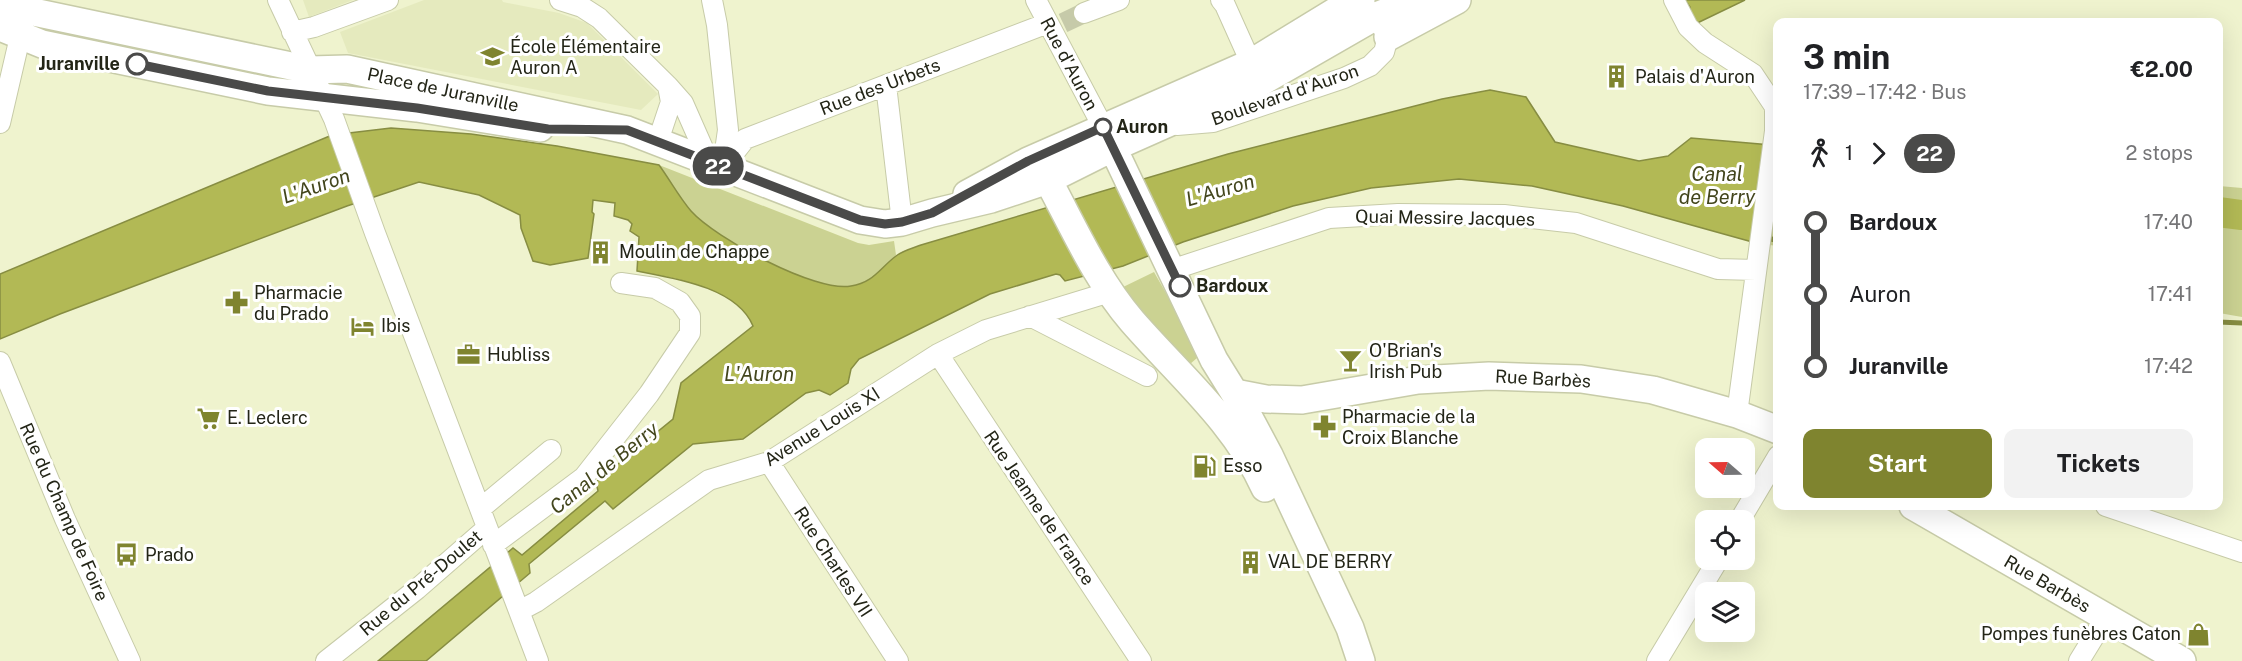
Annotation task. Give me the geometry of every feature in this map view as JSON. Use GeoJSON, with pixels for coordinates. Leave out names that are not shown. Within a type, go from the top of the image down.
{"type":"FeatureCollection","features":[{"type":"Feature","properties":{"kind":"main road"},"geometry":{"type":"LineString","coordinates":[[1364,12],[1418,0]]}},
{"type":"Feature","properties":{"kind":"main road"},"geometry":{"type":"LineString","coordinates":[[1364,12],[1457,0]]}},
{"type":"Feature","properties":{"kind":"main road","name":"Place de Juranville"},"geometry":{"type":"LineString","coordinates":[[17,12],[347,69],[627,130]]}},
{"type":"Feature","properties":{"kind":"main road","name":"Place de Juranville"},"geometry":{"type":"LineString","coordinates":[[17,12],[42,44],[268,91],[328,108],[417,108],[548,129],[627,130]]}},
{"type":"Feature","properties":{"kind":"main road","name":"Boulevard d'Auron"},"geometry":{"type":"LineString","coordinates":[[932,213],[1028,161],[1100,137],[1251,63],[1364,12]]}},
{"type":"Feature","properties":{"kind":"main road","name":"Boulevard d'Auron"},"geometry":{"type":"LineString","coordinates":[[627,130],[860,220],[885,224],[902,222],[991,199],[1054,191],[1100,137],[1165,126],[1263,81],[1364,12]]}},
{"type":"Feature","properties":{"kind":"main road"},"geometry":{"type":"LineString","coordinates":[[1100,137],[1126,177],[1214,360],[1253,416],[1350,628],[1361,661]]}},
{"type":"Feature","properties":{"kind":"main road"},"geometry":{"type":"LineString","coordinates":[[1054,191],[1106,286],[1131,320],[1184,375],[1222,400],[1253,416]]}},
{"type":"Feature","properties":{"kind":"main road"},"geometry":{"type":"LineString","coordinates":[[1184,375],[1203,370],[1214,360]]}},
{"type":"Feature","properties":{"kind":"main road","name":"Rue Barbès"},"geometry":{"type":"LineString","coordinates":[[1253,416],[1302,400],[1418,380],[1488,376],[1581,379],[1653,390],[1737,414],[1773,428]]}},
{"type":"Feature","properties":{"kind":"main road","name":"Rue Barbès"},"geometry":{"type":"LineString","coordinates":[[1920,510],[2182,661]]}},
{"type":"Feature","properties":{"kind":"street"},"geometry":{"type":"LineString","coordinates":[[278,0],[328,108],[538,661]]}},
{"type":"Feature","properties":{"kind":"street"},"geometry":{"type":"LineString","coordinates":[[292,32],[314,27],[388,0]]}},
{"type":"Feature","properties":{"kind":"street"},"geometry":{"type":"LineString","coordinates":[[560,0],[582,8],[599,18],[668,86],[683,103],[716,165]]}},
{"type":"Feature","properties":{"kind":"street"},"geometry":{"type":"LineString","coordinates":[[712,0],[717,25],[728,130],[716,165]]}},
{"type":"Feature","properties":{"kind":"street","name":"Rue d'Auron"},"geometry":{"type":"LineString","coordinates":[[1036,0],[1054,25],[1100,137]]}},
{"type":"Feature","properties":{"kind":"street"},"geometry":{"type":"LineString","coordinates":[[1084,13],[1119,0]]}},
{"type":"Feature","properties":{"kind":"street"},"geometry":{"type":"LineString","coordinates":[[1221,0],[1251,63]]}},
{"type":"Feature","properties":{"kind":"street"},"geometry":{"type":"LineString","coordinates":[[1674,0],[1688,27],[1705,44],[1753,74],[1773,104]]}},
{"type":"Feature","properties":{"kind":"street"},"geometry":{"type":"LineString","coordinates":[[0,73],[17,12]]}},
{"type":"Feature","properties":{"kind":"street"},"geometry":{"type":"LineString","coordinates":[[0,123],[17,12]]}},
{"type":"Feature","properties":{"kind":"street","name":"Boulevard d'Auron"},"geometry":{"type":"LineString","coordinates":[[1165,126],[1213,122],[1344,78],[1370,66],[1384,52],[1364,12]]}},
{"type":"Feature","properties":{"kind":"street","name":"Rue des Urbets"},"geometry":{"type":"LineString","coordinates":[[716,165],[745,139],[886,85],[1054,25]]}},
{"type":"Feature","properties":{"kind":"street"},"geometry":{"type":"LineString","coordinates":[[886,85],[902,222]]}},
{"type":"Feature","properties":{"kind":"street"},"geometry":{"type":"LineString","coordinates":[[658,141],[671,102],[668,86]]}},
{"type":"Feature","properties":{"kind":"street"},"geometry":{"type":"LineString","coordinates":[[1737,414],[1773,146]]}},
{"type":"Feature","properties":{"kind":"street","name":"Quai Messire Jacques"},"geometry":{"type":"LineString","coordinates":[[1168,264],[1329,218],[1410,214],[1504,215],[1576,223],[1718,268],[1756,270]]}},
{"type":"Feature","properties":{"kind":"street","name":"Rue du Pré-Doulet"},"geometry":{"type":"LineString","coordinates":[[326,661],[417,589],[492,543],[584,477],[649,394],[690,333],[690,316],[680,302],[655,288],[621,283]]}},
{"type":"Feature","properties":{"kind":"street","name":"Avenue Louis XI"},"geometry":{"type":"LineString","coordinates":[[519,611],[536,602],[710,480],[769,462],[938,354],[986,330],[1030,316],[1106,286]]}},
{"type":"Feature","properties":{"kind":"street"},"geometry":{"type":"LineString","coordinates":[[1030,316],[1148,376]]}},
{"type":"Feature","properties":{"kind":"street"},"geometry":{"type":"LineString","coordinates":[[0,352],[18,391]]}},
{"type":"Feature","properties":{"kind":"street","name":"Rue Jeanne de France"},"geometry":{"type":"LineString","coordinates":[[938,354],[1141,661]]}},
{"type":"Feature","properties":{"kind":"street","name":"Rue du Champ de Foire"},"geometry":{"type":"LineString","coordinates":[[0,362],[65,519],[130,661]]}},
{"type":"Feature","properties":{"kind":"street"},"geometry":{"type":"LineString","coordinates":[[480,509],[551,450]]}},
{"type":"Feature","properties":{"kind":"street","name":"Rue Charles VII"},"geometry":{"type":"LineString","coordinates":[[769,462],[898,661]]}},
{"type":"Feature","properties":{"kind":"street"},"geometry":{"type":"LineString","coordinates":[[1746,510],[1773,464]]}},
{"type":"Feature","properties":{"kind":"street"},"geometry":{"type":"LineString","coordinates":[[2118,510],[2242,552]]}},
{"type":"Feature","properties":{"kind":"street"},"geometry":{"type":"LineString","coordinates":[[1657,661],[1712,570]]}},
{"type":"Feature","properties":{"kind":"street"},"geometry":{"type":"LineString","coordinates":[[2079,661],[2106,617]]}},
{"type":"Feature","properties":{"kind":"shaded area"},"geometry":{"type":"Polygon","coordinates":[[[303,0],[353,0],[309,17],[303,0]]]}},
{"type":"Feature","properties":{"kind":"shaded area","name":"École Élémentaire Auron A"},"geometry":{"type":"Polygon","coordinates":[[[424,0],[502,0],[559,13],[587,23],[658,94],[641,110],[348,53],[340,32],[424,0]]]}},
{"type":"Feature","properties":{"kind":"shaded area"},"geometry":{"type":"Polygon","coordinates":[[[1773,164],[1773,245],[1756,243],[1773,164]]]}},
{"type":"Feature","properties":{"kind":"shaded area"},"geometry":{"type":"Polygon","coordinates":[[[659,165],[858,243],[869,245],[894,241],[896,255],[875,276],[862,284],[847,287],[810,280],[764,260],[704,223],[687,206],[659,165]]]}},
{"type":"Feature","properties":{"kind":"shaded area"},"geometry":{"type":"Polygon","coordinates":[[[2223,186],[2242,188],[2242,317],[2223,314],[2223,186]]]}},
{"type":"Feature","properties":{"kind":"shaded area"},"geometry":{"type":"Polygon","coordinates":[[[1154,272],[1196,346],[1197,358],[1190,364],[1119,289],[1154,272]]]}},
{"type":"Feature","properties":{"kind":"water"},"geometry":{"type":"Polygon","coordinates":[[[1685,0],[1745,0],[1691,26],[1690,7],[1685,0]]]}},
{"type":"Feature","properties":{"kind":"water"},"geometry":{"type":"Polygon","coordinates":[[[1490,90],[1526,97],[1555,142],[1639,161],[1668,156],[1691,138],[1771,145],[1756,243],[1623,206],[1532,186],[1459,179],[1371,188],[1293,206],[1183,242],[1123,266],[1065,281],[1056,274],[990,294],[859,359],[851,369],[848,383],[830,395],[819,390],[806,393],[743,439],[693,444],[613,509],[605,501],[529,564],[530,573],[426,661],[378,661],[513,548],[522,555],[598,491],[596,482],[673,419],[681,383],[753,326],[745,313],[719,293],[685,281],[637,271],[639,237],[630,231],[632,224],[628,220],[614,216],[615,203],[593,200],[592,212],[594,214],[588,258],[550,265],[533,261],[521,228],[520,215],[479,195],[419,182],[347,206],[60,314],[0,339],[0,274],[332,135],[391,128],[471,134],[557,146],[659,165],[691,211],[721,235],[791,272],[835,286],[851,286],[871,278],[898,254],[921,245],[1228,154],[1442,99],[1490,90]]]}},
{"type":"Feature","properties":{"kind":"waterway"},"geometry":{"type":"LineString","coordinates":[[2223,213],[2242,215]]}},
{"type":"Feature","properties":{"kind":"waterway"},"geometry":{"type":"LineString","coordinates":[[1765,237],[1773,239]]}},
{"type":"Feature","properties":{"kind":"waterway"},"geometry":{"type":"LineString","coordinates":[[2223,322],[2242,323]]}},
{"type":"Feature","properties":{"kind":"tunnel"},"geometry":{"type":"LineString","coordinates":[[1063,23],[1084,13]]}},
{"type":"Feature","properties":{"kind":"bus line","name":"22"},"geometry":{"type":"LineString","coordinates":[[137,64],[268,91],[417,108],[548,129],[627,130],[860,220],[885,224],[902,222],[932,213],[1028,161],[1103,127],[1180,286]]}},
{"type":"Feature","properties":{"kind":"place","name":"École Élémentaire Auron A"},"geometry":{"type":"Point","coordinates":[492,57]}},
{"type":"Feature","properties":{"kind":"place","name":"Juranville"},"geometry":{"type":"Point","coordinates":[137,64]}},
{"type":"Feature","properties":{"kind":"place","name":"Palais d'Auron"},"geometry":{"type":"Point","coordinates":[1617,77]}},
{"type":"Feature","properties":{"kind":"place","name":"Auron"},"geometry":{"type":"Point","coordinates":[1103,127]}},
{"type":"Feature","properties":{"kind":"place","name":"Moulin de Chappe"},"geometry":{"type":"Point","coordinates":[601,252]}},
{"type":"Feature","properties":{"kind":"place","name":"Bardoux"},"geometry":{"type":"Point","coordinates":[1180,286]}},
{"type":"Feature","properties":{"kind":"place","name":"Pharmacie du Prado"},"geometry":{"type":"Point","coordinates":[236,303]}},
{"type":"Feature","properties":{"kind":"place","name":"Ibis"},"geometry":{"type":"Point","coordinates":[363,326]}},
{"type":"Feature","properties":{"kind":"place","name":"Hubliss"},"geometry":{"type":"Point","coordinates":[469,355]}},
{"type":"Feature","properties":{"kind":"place","name":"O'Brian's Irish Pub"},"geometry":{"type":"Point","coordinates":[1351,361]}},
{"type":"Feature","properties":{"kind":"place","name":"E. Leclerc"},"geometry":{"type":"Point","coordinates":[209,418]}},
{"type":"Feature","properties":{"kind":"place","name":"Pharmacie de la Croix Blanche"},"geometry":{"type":"Point","coordinates":[1324,427]}},
{"type":"Feature","properties":{"kind":"place","name":"Esso"},"geometry":{"type":"Point","coordinates":[1205,466]}},
{"type":"Feature","properties":{"kind":"place","name":"Prado"},"geometry":{"type":"Point","coordinates":[127,555]}},
{"type":"Feature","properties":{"kind":"place","name":"VAL DE BERRY"},"geometry":{"type":"Point","coordinates":[1250,562]}},
{"type":"Feature","properties":{"kind":"place","name":"Pompes funèbres Caton"},"geometry":{"type":"Point","coordinates":[2199,634]}},
{"type":"Feature","properties":{"kind":"water label","name":"L'Auron"},"geometry":{"type":"Point","coordinates":[316,186]}},
{"type":"Feature","properties":{"kind":"water label","name":"Canal de Berry"},"geometry":{"type":"Point","coordinates":[1717,186]}},
{"type":"Feature","properties":{"kind":"water label","name":"L'Auron"},"geometry":{"type":"Point","coordinates":[1220,190]}},
{"type":"Feature","properties":{"kind":"water label","name":"L'Auron"},"geometry":{"type":"Point","coordinates":[759,374]}},
{"type":"Feature","properties":{"kind":"water label","name":"Canal de Berry"},"geometry":{"type":"Point","coordinates":[604,468]}}]}
